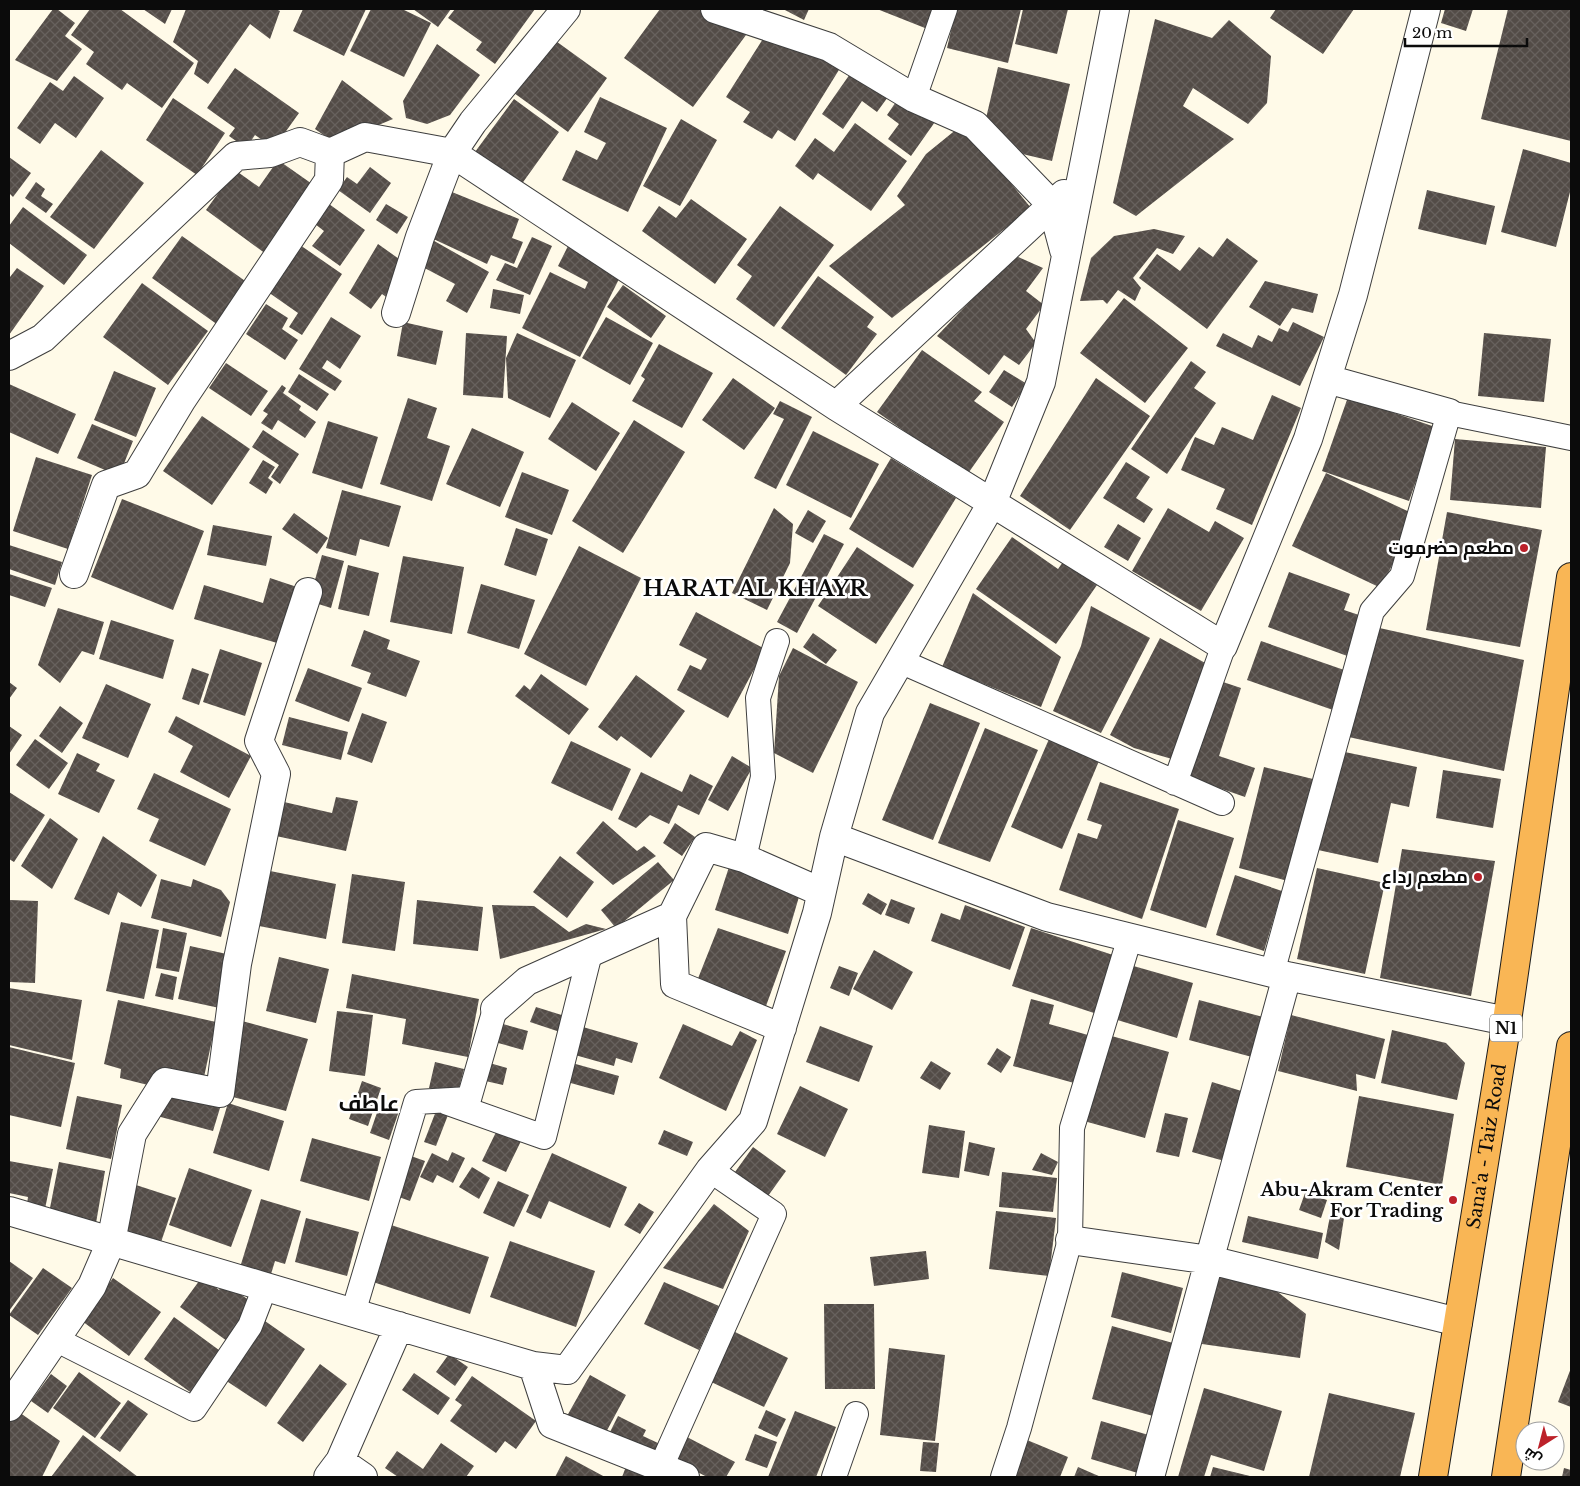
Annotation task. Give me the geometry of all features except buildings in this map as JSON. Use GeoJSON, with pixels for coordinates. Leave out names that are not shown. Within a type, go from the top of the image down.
{"type":"FeatureCollection","features":[{"type":"Feature","properties":{"kind":"highway","name":"Sana'a - Taiz Road"},"geometry":{"type":"LineString","coordinates":[[1433,1477],[1507,1021],[1571,577]]}},
{"type":"Feature","properties":{"kind":"highway"},"geometry":{"type":"LineString","coordinates":[[1506,1477],[1571,1046]]}},
{"type":"Feature","properties":{"kind":"street"},"geometry":{"type":"LineString","coordinates":[[396,313],[420,237],[452,153],[472,122],[566,9]]}},
{"type":"Feature","properties":{"kind":"street"},"geometry":{"type":"LineString","coordinates":[[715,9],[829,47],[914,98],[975,124],[1052,205],[1065,256]]}},
{"type":"Feature","properties":{"kind":"street"},"geometry":{"type":"LineString","coordinates":[[9,1211],[533,1366],[567,1370],[710,1170],[754,1121],[817,913],[834,837],[870,713],[992,503],[1041,382],[1115,9]]}},
{"type":"Feature","properties":{"kind":"street"},"geometry":{"type":"LineString","coordinates":[[9,356],[43,338],[236,156],[270,153],[300,142],[330,153],[365,138],[452,153],[836,406],[1223,646],[1308,439],[1353,295],[1426,9]]}},
{"type":"Feature","properties":{"kind":"street"},"geometry":{"type":"LineString","coordinates":[[74,574],[106,485],[137,474],[181,401],[329,180],[330,153]]}},
{"type":"Feature","properties":{"kind":"street"},"geometry":{"type":"LineString","coordinates":[[836,406],[1081,178]]}},
{"type":"Feature","properties":{"kind":"street"},"geometry":{"type":"LineString","coordinates":[[1327,379],[1449,413]]}},
{"type":"Feature","properties":{"kind":"street"},"geometry":{"type":"LineString","coordinates":[[9,1407],[92,1286],[111,1242],[132,1134],[165,1082],[220,1093],[236,964],[276,774],[259,741],[308,592]]}},
{"type":"Feature","properties":{"kind":"street"},"geometry":{"type":"LineString","coordinates":[[834,837],[1047,917],[1280,974],[1507,1021]]}},
{"type":"Feature","properties":{"kind":"street"},"geometry":{"type":"LineString","coordinates":[[782,1028],[675,984],[672,916],[706,847],[744,858],[821,892]]}},
{"type":"Feature","properties":{"kind":"street"},"geometry":{"type":"LineString","coordinates":[[495,1009],[527,981],[672,916]]}},
{"type":"Feature","properties":{"kind":"street"},"geometry":{"type":"LineString","coordinates":[[1150,1477],[1210,1260],[1280,974]]}},
{"type":"Feature","properties":{"kind":"street"},"geometry":{"type":"LineString","coordinates":[[1070,1240],[1210,1260],[1458,1322]]}},
{"type":"Feature","properties":{"kind":"street"},"geometry":{"type":"LineString","coordinates":[[363,1477],[334,1469],[399,1326]]}},
{"type":"Feature","properties":{"kind":"street"},"geometry":{"type":"LineString","coordinates":[[533,1366],[552,1424],[673,1472]]}},
{"type":"Feature","properties":{"kind":"lane"},"geometry":{"type":"LineString","coordinates":[[914,98],[945,9]]}},
{"type":"Feature","properties":{"kind":"lane"},"geometry":{"type":"LineString","coordinates":[[1280,974],[1372,611],[1402,576],[1449,413],[1571,438]]}},
{"type":"Feature","properties":{"kind":"lane"},"geometry":{"type":"LineString","coordinates":[[1175,783],[1226,639]]}},
{"type":"Feature","properties":{"kind":"lane"},"geometry":{"type":"LineString","coordinates":[[744,858],[763,777],[758,698],[777,641]]}},
{"type":"Feature","properties":{"kind":"lane"},"geometry":{"type":"LineString","coordinates":[[900,661],[1222,804]]}},
{"type":"Feature","properties":{"kind":"lane"},"geometry":{"type":"LineString","coordinates":[[1003,1477],[1070,1240],[1072,1128],[1130,937]]}},
{"type":"Feature","properties":{"kind":"lane"},"geometry":{"type":"LineString","coordinates":[[442,1100],[544,1136],[590,953]]}},
{"type":"Feature","properties":{"kind":"lane"},"geometry":{"type":"LineString","coordinates":[[353,1313],[416,1102],[469,1099],[495,1009]]}},
{"type":"Feature","properties":{"kind":"lane"},"geometry":{"type":"LineString","coordinates":[[673,1472],[774,1214],[710,1170]]}},
{"type":"Feature","properties":{"kind":"lane"},"geometry":{"type":"LineString","coordinates":[[55,1339],[194,1410],[250,1326],[265,1287]]}},
{"type":"Feature","properties":{"kind":"lane"},"geometry":{"type":"LineString","coordinates":[[834,1477],[856,1414]]}},
{"type":"Feature","properties":{"kind":"place","name":"مطعم حضرموت"},"geometry":{"type":"Point","coordinates":[1524,548]}},
{"type":"Feature","properties":{"kind":"place","name":"مطعم رداع"},"geometry":{"type":"Point","coordinates":[1478,877]}},
{"type":"Feature","properties":{"kind":"place","name":"Abu-Akram Center For Trading"},"geometry":{"type":"Point","coordinates":[1453,1200]}},
{"type":"Feature","properties":{"kind":"district","name":"HARAT AL KHAYR"},"geometry":{"type":"Point","coordinates":[755,588]}},
{"type":"Feature","properties":{"kind":"district","name":"عاطف"},"geometry":{"type":"Point","coordinates":[369,1103]}}]}
